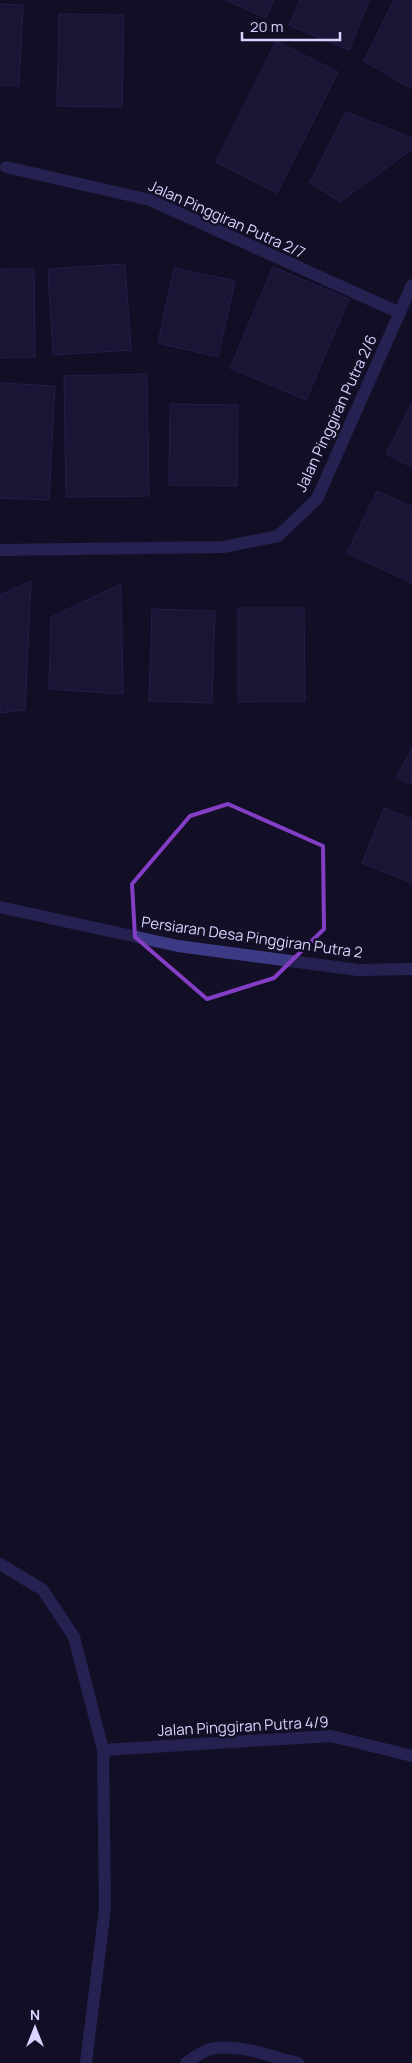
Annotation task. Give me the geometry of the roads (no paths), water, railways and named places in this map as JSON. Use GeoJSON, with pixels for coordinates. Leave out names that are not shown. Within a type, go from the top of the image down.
{"type":"FeatureCollection","features":[{"type":"Feature","properties":{"kind":"street","name":"Jalan Pinggiran Putra 2/7"},"geometry":{"type":"LineString","coordinates":[[6,167],[150,200],[400,313]]}},
{"type":"Feature","properties":{"kind":"street","name":"Jalan Pinggiran Putra 2/6"},"geometry":{"type":"LineString","coordinates":[[0,550],[223,547],[278,536],[317,499],[412,285]]}},
{"type":"Feature","properties":{"kind":"street","name":"Persiaran Desa Pinggiran Putra 2"},"geometry":{"type":"LineString","coordinates":[[0,907],[178,946],[358,970],[412,969]]}},
{"type":"Feature","properties":{"kind":"street"},"geometry":{"type":"LineString","coordinates":[[0,1564],[43,1590],[74,1637],[103,1750],[105,1908],[86,2063]]}},
{"type":"Feature","properties":{"kind":"street","name":"Jalan Pinggiran Putra 4/9"},"geometry":{"type":"LineString","coordinates":[[103,1750],[331,1736],[412,1756]]}},
{"type":"Feature","properties":{"kind":"street"},"geometry":{"type":"LineString","coordinates":[[186,2063],[194,2057],[216,2048],[238,2048],[298,2063]]}}]}
